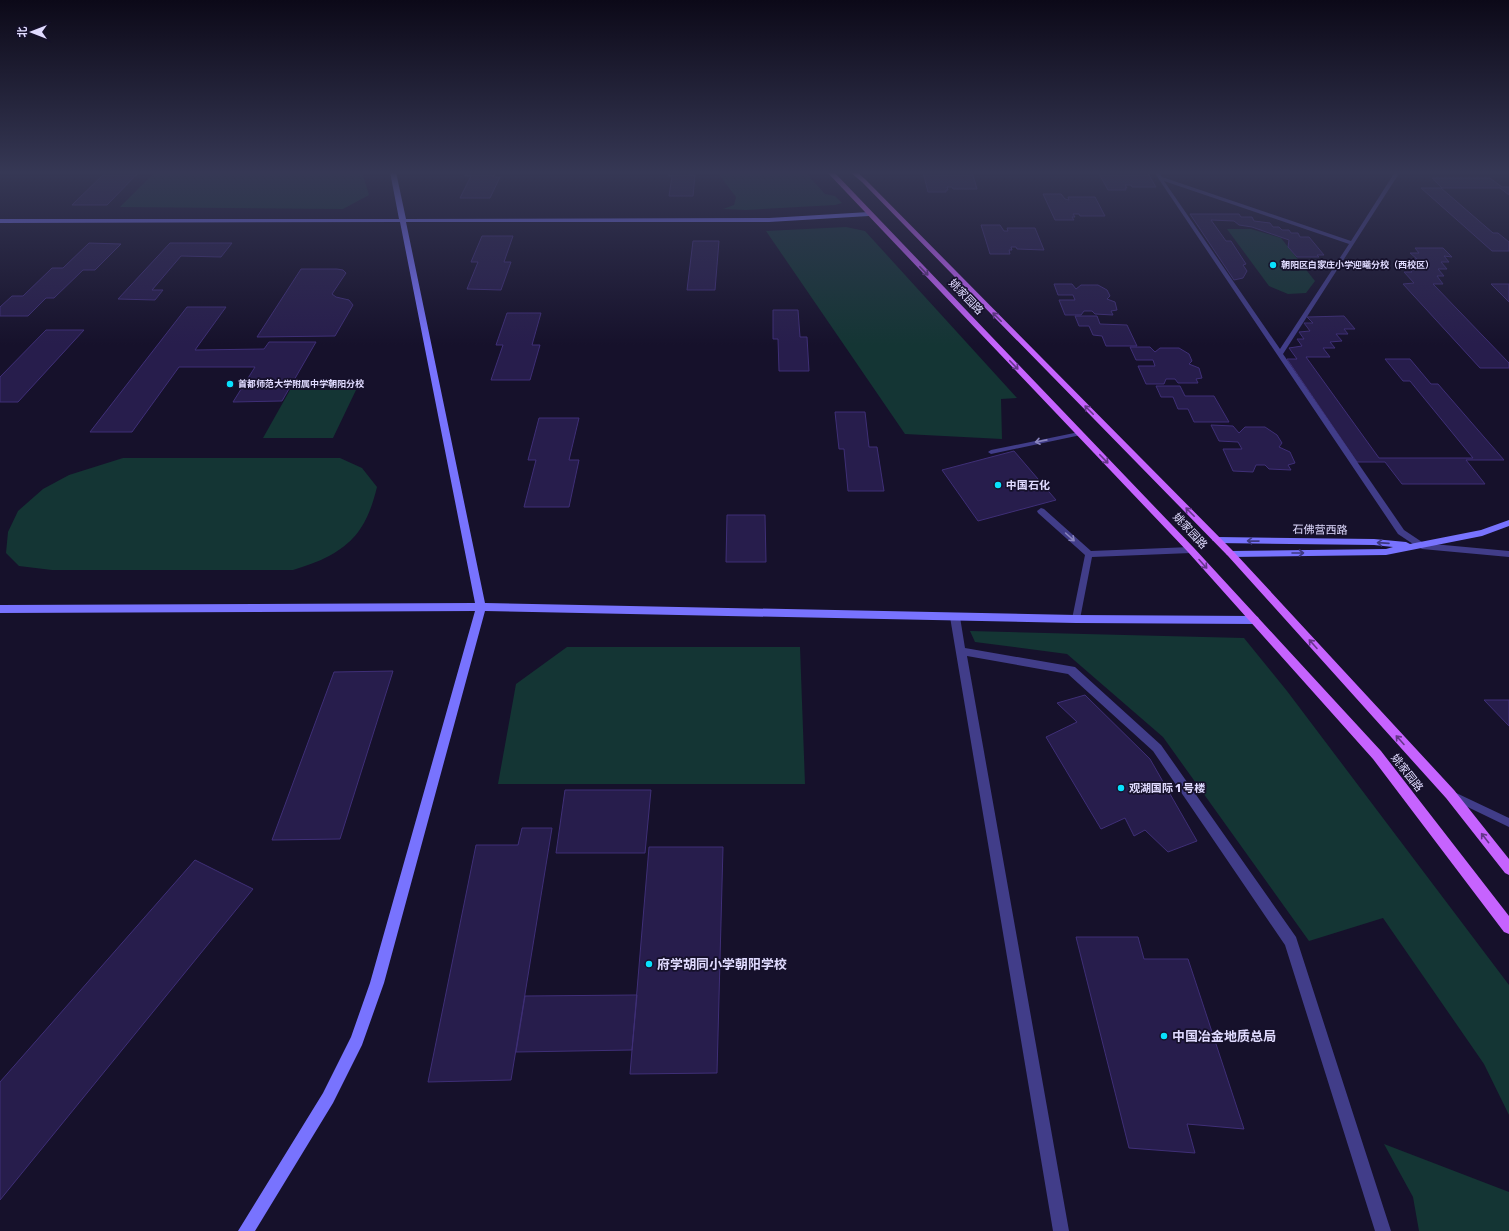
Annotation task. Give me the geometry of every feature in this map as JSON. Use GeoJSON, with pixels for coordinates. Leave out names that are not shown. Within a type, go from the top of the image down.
{"type":"FeatureCollection","features":[{"type":"Feature","properties":{"kind":"main road","name":"姚家园路"},"geometry":{"type":"LineString","coordinates":[[884,229],[1191,550],[1377,755],[1509,927]]}},
{"type":"Feature","properties":{"kind":"main road","name":"姚家园路"},"geometry":{"type":"LineString","coordinates":[[912,229],[1217,540],[1450,794],[1509,869]]}},
{"type":"Feature","properties":{"kind":"street"},"geometry":{"type":"LineString","coordinates":[[246,1231],[328,1098],[357,1040],[379,975],[481,607],[404,229]]}},
{"type":"Feature","properties":{"kind":"street","name":"石佛营西路"},"geometry":{"type":"LineString","coordinates":[[1230,554],[1386,552],[1482,534],[1509,523]]}},
{"type":"Feature","properties":{"kind":"street","name":"石佛营西路"},"geometry":{"type":"LineString","coordinates":[[1217,540],[1374,542],[1422,546]]}},
{"type":"Feature","properties":{"kind":"street"},"geometry":{"type":"LineString","coordinates":[[1422,546],[1509,554]]}},
{"type":"Feature","properties":{"kind":"street"},"geometry":{"type":"LineString","coordinates":[[0,609],[481,607],[955,617],[1254,620]]}},
{"type":"Feature","properties":{"kind":"street"},"geometry":{"type":"LineString","coordinates":[[955,617],[1061,1231]]}},
{"type":"Feature","properties":{"kind":"street"},"geometry":{"type":"LineString","coordinates":[[962,651],[1071,670],[1157,748],[1291,942],[1383,1231]]}},
{"type":"Feature","properties":{"kind":"lane"},"geometry":{"type":"LineString","coordinates":[[1196,229],[1402,532],[1422,546]]}},
{"type":"Feature","properties":{"kind":"lane"},"geometry":{"type":"LineString","coordinates":[[1312,229],[1352,243]]}},
{"type":"Feature","properties":{"kind":"lane"},"geometry":{"type":"LineString","coordinates":[[1280,353],[1361,229]]}},
{"type":"Feature","properties":{"kind":"lane"},"geometry":{"type":"LineString","coordinates":[[991,452],[1079,434]]}},
{"type":"Feature","properties":{"kind":"lane"},"geometry":{"type":"LineString","coordinates":[[1041,511],[1089,554],[1191,550]]}},
{"type":"Feature","properties":{"kind":"lane"},"geometry":{"type":"LineString","coordinates":[[1076,619],[1089,554]]}},
{"type":"Feature","properties":{"kind":"lane"},"geometry":{"type":"LineString","coordinates":[[1450,794],[1509,823]]}},
{"type":"Feature","properties":{"kind":"green space"},"geometry":{"type":"Polygon","coordinates":[[[858,229],[865,231],[1017,398],[1001,399],[1002,439],[905,434],[766,231],[858,229]]]}},
{"type":"Feature","properties":{"kind":"green space"},"geometry":{"type":"Polygon","coordinates":[[[1227,229],[1252,229],[1281,238],[1315,281],[1306,293],[1288,294],[1269,286],[1227,229]]]}},
{"type":"Feature","properties":{"kind":"green space"},"geometry":{"type":"Polygon","coordinates":[[[290,390],[356,390],[333,438],[263,438],[290,390]]]}},
{"type":"Feature","properties":{"kind":"green space"},"geometry":{"type":"Polygon","coordinates":[[[123,458],[340,458],[362,468],[377,487],[366,519],[355,536],[348,543],[325,558],[293,570],[52,570],[19,566],[6,553],[8,532],[18,511],[43,489],[69,475],[123,458]]]}},
{"type":"Feature","properties":{"kind":"green space"},"geometry":{"type":"Polygon","coordinates":[[[970,631],[1244,638],[1287,691],[1509,985],[1509,1115],[1484,1064],[1383,918],[1309,941],[1163,737],[1067,654],[975,642],[970,631]]]}},
{"type":"Feature","properties":{"kind":"green space"},"geometry":{"type":"Polygon","coordinates":[[[567,647],[800,647],[805,784],[498,784],[516,684],[567,647]]]}},
{"type":"Feature","properties":{"kind":"green space"},"geometry":{"type":"Polygon","coordinates":[[[1384,1144],[1509,1192],[1509,1231],[1419,1231],[1413,1197],[1384,1144]]]}},
{"type":"Feature","properties":{"kind":"building"},"geometry":{"type":"Polygon","coordinates":[[[982,229],[1003,229],[1008,231],[1007,229],[1036,229],[1044,250],[1017,249],[1016,247],[1011,247],[1012,250],[1009,250],[1010,254],[990,254],[982,229]]]}},
{"type":"Feature","properties":{"kind":"building"},"geometry":{"type":"Polygon","coordinates":[[[1200,229],[1218,229],[1226,241],[1231,241],[1246,264],[1243,265],[1247,271],[1243,278],[1234,280],[1200,229]]]}},
{"type":"Feature","properties":{"kind":"building"},"geometry":{"type":"Polygon","coordinates":[[[1259,229],[1289,230],[1291,233],[1298,233],[1300,237],[1309,237],[1324,255],[1317,255],[1319,257],[1297,257],[1288,247],[1289,240],[1259,229]]]}},
{"type":"Feature","properties":{"kind":"building"},"geometry":{"type":"Polygon","coordinates":[[[1468,229],[1489,229],[1493,233],[1498,233],[1509,242],[1509,251],[1492,251],[1468,229]]]}},
{"type":"Feature","properties":{"kind":"building"},"geometry":{"type":"Polygon","coordinates":[[[482,236],[513,236],[504,262],[511,262],[501,290],[467,289],[478,262],[471,262],[482,236]]]}},
{"type":"Feature","properties":{"kind":"building"},"geometry":{"type":"Polygon","coordinates":[[[693,241],[719,241],[715,290],[687,290],[693,241]]]}},
{"type":"Feature","properties":{"kind":"building"},"geometry":{"type":"Polygon","coordinates":[[[89,243],[121,244],[95,270],[83,270],[54,298],[46,298],[28,316],[0,316],[0,307],[12,296],[23,296],[52,268],[63,268],[89,243]]]}},
{"type":"Feature","properties":{"kind":"building"},"geometry":{"type":"Polygon","coordinates":[[[170,243],[232,243],[221,257],[181,256],[152,290],[163,290],[155,300],[118,299],[170,243]]]}},
{"type":"Feature","properties":{"kind":"building"},"geometry":{"type":"Polygon","coordinates":[[[1415,248],[1443,248],[1452,257],[1444,256],[1449,262],[1441,262],[1447,269],[1438,269],[1444,276],[1437,276],[1443,284],[1433,284],[1509,363],[1509,368],[1480,368],[1403,284],[1414,283],[1404,272],[1412,272],[1407,267],[1415,266],[1409,259],[1417,259],[1410,253],[1419,253],[1415,248]]]}},
{"type":"Feature","properties":{"kind":"building"},"geometry":{"type":"Polygon","coordinates":[[[301,269],[337,269],[343,270],[346,273],[332,294],[336,297],[349,300],[353,305],[335,336],[257,337],[301,269]]]}},
{"type":"Feature","properties":{"kind":"building"},"geometry":{"type":"Polygon","coordinates":[[[1054,284],[1072,284],[1076,289],[1081,285],[1098,285],[1107,290],[1110,296],[1107,299],[1115,302],[1117,310],[1111,311],[1113,315],[1095,314],[1092,311],[1084,311],[1081,315],[1065,315],[1059,300],[1075,300],[1073,295],[1058,295],[1054,284]]]}},
{"type":"Feature","properties":{"kind":"building"},"geometry":{"type":"Polygon","coordinates":[[[1491,284],[1509,284],[1509,302],[1491,284]]]}},
{"type":"Feature","properties":{"kind":"building"},"geometry":{"type":"Polygon","coordinates":[[[187,307],[226,307],[195,350],[264,349],[269,342],[316,342],[282,401],[233,402],[255,367],[179,367],[132,432],[90,432],[187,307]]]}},
{"type":"Feature","properties":{"kind":"building"},"geometry":{"type":"Polygon","coordinates":[[[773,310],[798,310],[800,337],[807,337],[809,371],[779,371],[778,339],[773,339],[773,310]]]}},
{"type":"Feature","properties":{"kind":"building"},"geometry":{"type":"Polygon","coordinates":[[[507,313],[541,313],[532,345],[540,345],[530,380],[491,380],[503,345],[496,345],[507,313]]]}},
{"type":"Feature","properties":{"kind":"building"},"geometry":{"type":"Polygon","coordinates":[[[1075,316],[1097,316],[1100,324],[1127,325],[1137,346],[1106,346],[1102,336],[1093,335],[1089,326],[1079,326],[1075,316]]]}},
{"type":"Feature","properties":{"kind":"building"},"geometry":{"type":"Polygon","coordinates":[[[1344,316],[1355,329],[1344,329],[1348,334],[1336,334],[1342,341],[1330,342],[1335,348],[1323,348],[1330,357],[1306,357],[1379,458],[1473,458],[1410,381],[1403,381],[1385,359],[1410,359],[1431,384],[1438,384],[1504,460],[1466,460],[1485,484],[1402,484],[1385,462],[1357,462],[1287,359],[1297,359],[1289,348],[1302,346],[1297,339],[1304,339],[1299,332],[1310,331],[1304,323],[1313,323],[1307,317],[1344,316]]]}},
{"type":"Feature","properties":{"kind":"building"},"geometry":{"type":"Polygon","coordinates":[[[46,330],[84,330],[18,402],[0,402],[0,377],[46,330]]]}},
{"type":"Feature","properties":{"kind":"building"},"geometry":{"type":"Polygon","coordinates":[[[1130,347],[1150,347],[1155,352],[1160,348],[1179,348],[1189,354],[1192,361],[1189,364],[1199,368],[1202,378],[1196,379],[1198,383],[1178,383],[1175,379],[1166,379],[1164,384],[1146,384],[1138,366],[1155,366],[1153,360],[1136,360],[1130,347]]]}},
{"type":"Feature","properties":{"kind":"building"},"geometry":{"type":"Polygon","coordinates":[[[1156,386],[1180,386],[1185,396],[1214,396],[1229,422],[1194,422],[1188,409],[1178,409],[1173,397],[1161,397],[1156,386]]]}},
{"type":"Feature","properties":{"kind":"building"},"geometry":{"type":"Polygon","coordinates":[[[835,412],[865,412],[869,447],[877,447],[884,491],[848,491],[844,449],[839,449],[835,412]]]}},
{"type":"Feature","properties":{"kind":"building"},"geometry":{"type":"Polygon","coordinates":[[[539,418],[579,418],[569,460],[579,460],[569,507],[524,507],[536,460],[528,460],[539,418]]]}},
{"type":"Feature","properties":{"kind":"building"},"geometry":{"type":"Polygon","coordinates":[[[1211,425],[1233,426],[1239,433],[1245,427],[1265,427],[1277,435],[1282,443],[1279,447],[1290,452],[1295,463],[1288,465],[1291,470],[1269,469],[1265,465],[1256,465],[1253,472],[1233,471],[1223,449],[1242,449],[1238,442],[1219,441],[1211,425]]]}},
{"type":"Feature","properties":{"kind":"building","name":"中国石化"},"geometry":{"type":"Polygon","coordinates":[[[1014,451],[1056,500],[978,521],[942,470],[1014,451]]]}},
{"type":"Feature","properties":{"kind":"building"},"geometry":{"type":"Polygon","coordinates":[[[727,515],[765,515],[766,562],[726,562],[727,515]]]}},
{"type":"Feature","properties":{"kind":"building"},"geometry":{"type":"Polygon","coordinates":[[[393,671],[340,839],[272,840],[334,672],[393,671]]]}},
{"type":"Feature","properties":{"kind":"building","name":"观湖国际 1 号楼"},"geometry":{"type":"Polygon","coordinates":[[[1085,695],[1150,759],[1197,841],[1168,852],[1145,830],[1134,836],[1125,818],[1101,829],[1046,737],[1077,722],[1057,703],[1085,695]]]}},
{"type":"Feature","properties":{"kind":"building"},"geometry":{"type":"Polygon","coordinates":[[[1484,700],[1509,700],[1509,726],[1484,700]]]}},
{"type":"Feature","properties":{"kind":"building"},"geometry":{"type":"Polygon","coordinates":[[[565,790],[651,790],[645,853],[556,853],[565,790]]]}},
{"type":"Feature","properties":{"kind":"building"},"geometry":{"type":"Polygon","coordinates":[[[522,828],[552,828],[511,1080],[428,1082],[476,845],[518,845],[522,828]]]}},
{"type":"Feature","properties":{"kind":"building"},"geometry":{"type":"Polygon","coordinates":[[[649,847],[723,847],[717,1073],[630,1074],[649,847]]]}},
{"type":"Feature","properties":{"kind":"building"},"geometry":{"type":"Polygon","coordinates":[[[195,860],[253,889],[0,1200],[0,1082],[195,860]]]}},
{"type":"Feature","properties":{"kind":"building"},"geometry":{"type":"Polygon","coordinates":[[[1076,937],[1138,937],[1144,959],[1188,959],[1244,1129],[1187,1124],[1195,1153],[1129,1148],[1076,937]]]}},
{"type":"Feature","properties":{"kind":"building"},"geometry":{"type":"Polygon","coordinates":[[[637,995],[632,1050],[516,1052],[525,996],[637,995]]]}},
{"type":"Feature","properties":{"kind":"place","name":"朝阳区白家庄小学迎曦分校（西校区）"},"geometry":{"type":"Point","coordinates":[1273,265]}},
{"type":"Feature","properties":{"kind":"place","name":"首都师范大学附属中学朝阳分校"},"geometry":{"type":"Point","coordinates":[230,384]}},
{"type":"Feature","properties":{"kind":"place","name":"中国石化"},"geometry":{"type":"Point","coordinates":[998,485]}},
{"type":"Feature","properties":{"kind":"place","name":"观湖国际 1 号楼"},"geometry":{"type":"Point","coordinates":[1121,788]}},
{"type":"Feature","properties":{"kind":"place","name":"府学胡同小学朝阳学校"},"geometry":{"type":"Point","coordinates":[649,964]}},
{"type":"Feature","properties":{"kind":"place","name":"中国冶金地质总局"},"geometry":{"type":"Point","coordinates":[1164,1036]}}]}
